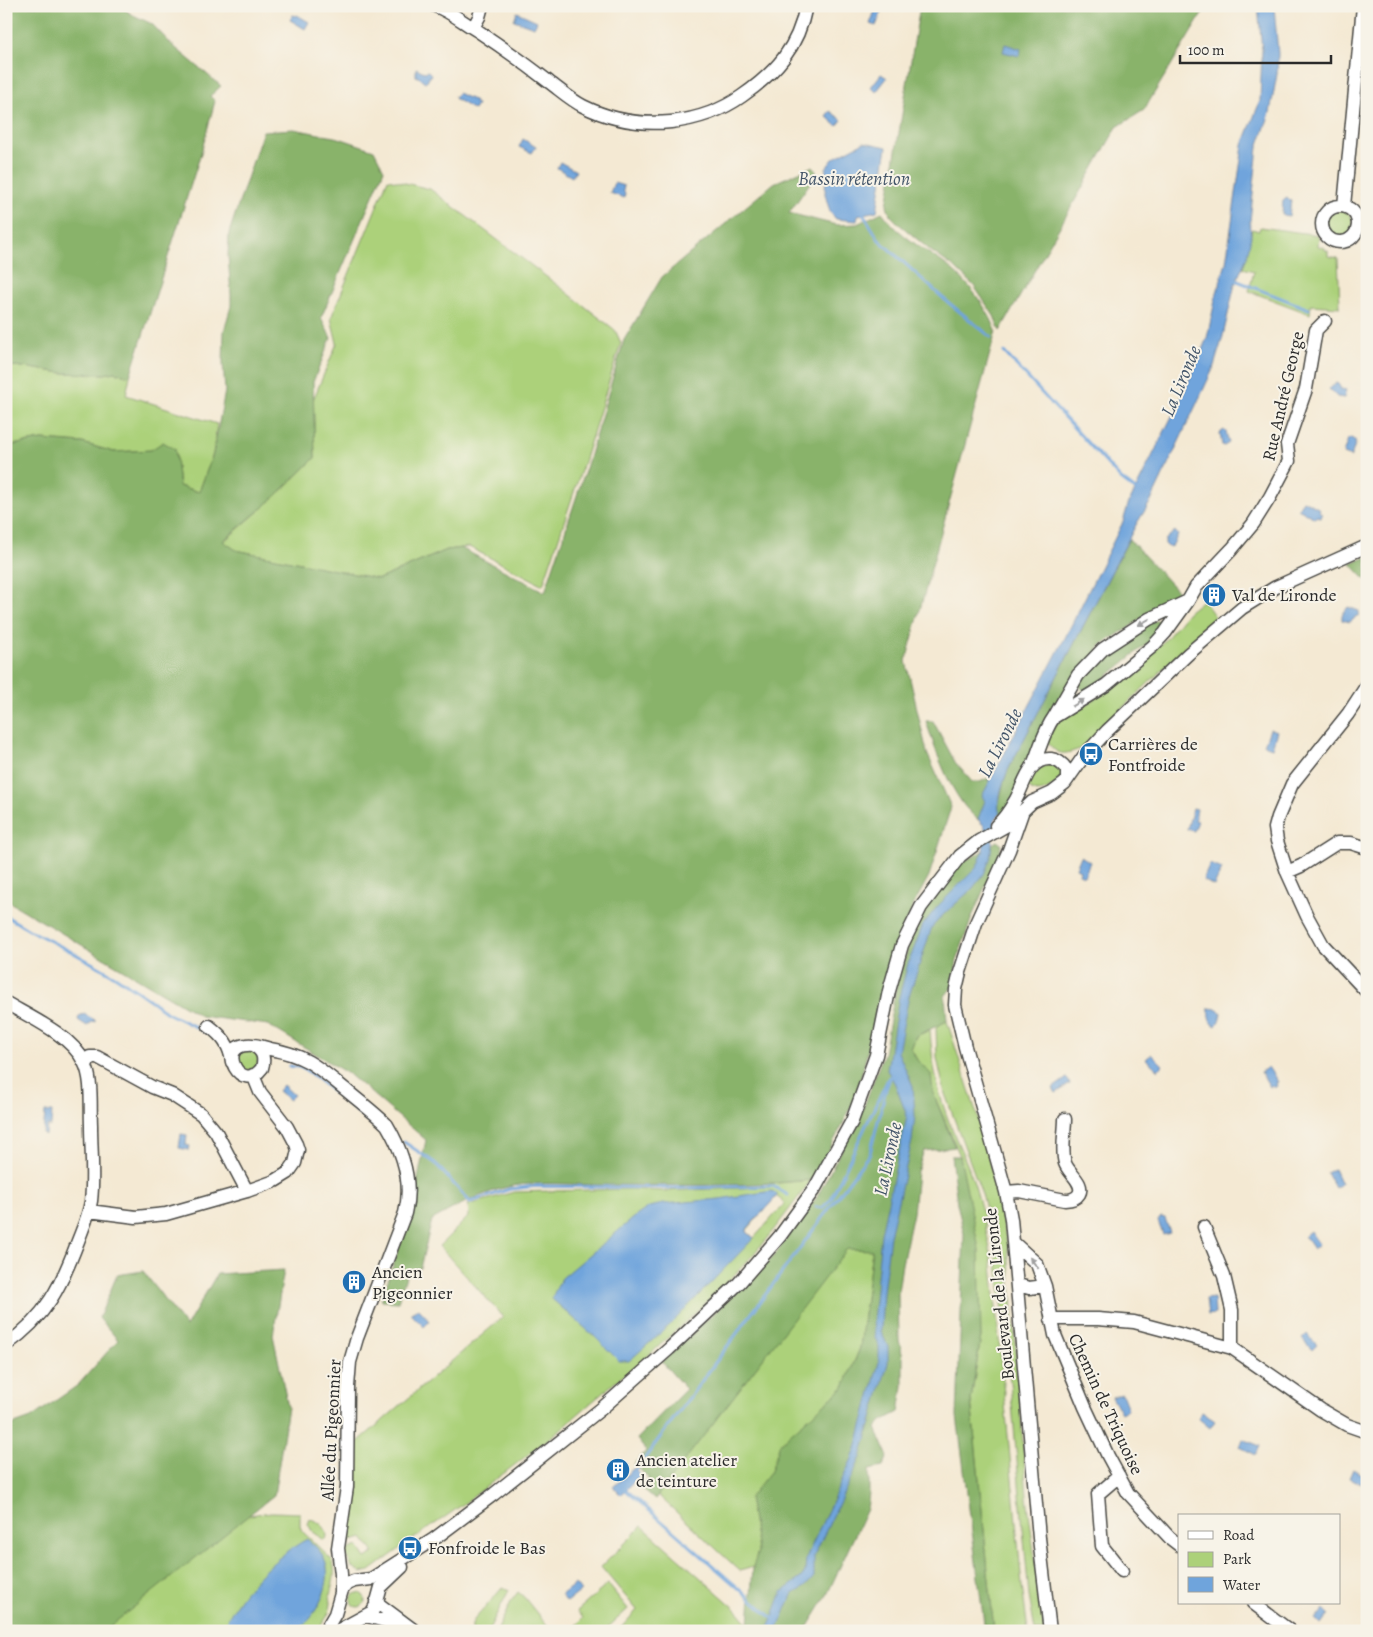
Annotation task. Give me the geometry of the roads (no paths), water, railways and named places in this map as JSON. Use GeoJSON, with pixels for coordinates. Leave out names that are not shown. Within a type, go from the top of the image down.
{"type":"FeatureCollection","features":[{"type":"Feature","properties":{"kind":"street"},"geometry":{"type":"LineString","coordinates":[[435,6],[472,28],[581,105],[612,118],[657,124],[698,117],[718,110],[748,92],[784,60],[799,34],[806,6]]}},
{"type":"Feature","properties":{"kind":"street"},"geometry":{"type":"LineString","coordinates":[[472,28],[479,18],[482,6]]}},
{"type":"Feature","properties":{"kind":"street"},"geometry":{"type":"LineString","coordinates":[[1344,206],[1364,35],[1363,6]]}},
{"type":"Feature","properties":{"kind":"street","name":"Rue André George"},"geometry":{"type":"LineString","coordinates":[[1054,717],[1106,685],[1146,652],[1165,633],[1196,587],[1253,524],[1278,483],[1288,461],[1288,444],[1306,388],[1316,330],[1325,321]]}},
{"type":"Feature","properties":{"kind":"street"},"geometry":{"type":"LineString","coordinates":[[325,1631],[335,1614],[340,1594],[347,1584],[371,1579],[434,1539],[601,1410],[739,1283],[798,1213],[830,1163],[859,1105],[876,1055],[894,969],[912,924],[925,901],[952,865],[966,850],[1001,826],[1020,805],[1052,793],[1067,779],[1092,746],[1188,654],[1242,608],[1276,588],[1367,546]]}},
{"type":"Feature","properties":{"kind":"street"},"geometry":{"type":"LineString","coordinates":[[1044,796],[1030,795],[1025,790],[1024,784],[1047,726],[1078,675],[1103,649],[1149,619],[1188,601]]}},
{"type":"Feature","properties":{"kind":"street"},"geometry":{"type":"LineString","coordinates":[[1367,685],[1348,714],[1306,765],[1287,795],[1275,828],[1276,841],[1298,900],[1323,945],[1367,992]]}},
{"type":"Feature","properties":{"kind":"street"},"geometry":{"type":"LineString","coordinates":[[1041,743],[1051,759],[1065,766],[1067,779]]}},
{"type":"Feature","properties":{"kind":"street"},"geometry":{"type":"LineString","coordinates":[[1032,767],[1042,760],[1072,755],[1092,746]]}},
{"type":"Feature","properties":{"kind":"street","name":"Boulevard de la Lironde"},"geometry":{"type":"LineString","coordinates":[[1024,784],[1009,850],[973,932],[960,972],[956,989],[956,1005],[965,1047],[1006,1192],[1014,1244],[1039,1538],[1050,1631]]}},
{"type":"Feature","properties":{"kind":"street","name":"Boulevard de la Lironde"},"geometry":{"type":"LineString","coordinates":[[1001,826],[1011,837],[1009,850]]}},
{"type":"Feature","properties":{"kind":"street"},"geometry":{"type":"LineString","coordinates":[[1287,872],[1301,866],[1337,843],[1351,843],[1367,848]]}},
{"type":"Feature","properties":{"kind":"street"},"geometry":{"type":"LineString","coordinates":[[6,1003],[54,1030],[78,1052],[86,1065],[90,1095],[92,1193],[89,1211],[63,1280],[52,1299],[33,1322],[6,1345]]}},
{"type":"Feature","properties":{"kind":"street","name":"Allée du Pigeonnier"},"geometry":{"type":"LineString","coordinates":[[232,1063],[227,1042],[209,1026],[240,1042],[283,1051],[299,1057],[324,1071],[387,1125],[393,1135],[408,1174],[408,1203],[405,1213],[357,1338],[350,1362],[348,1387],[348,1487],[338,1548],[340,1594]]}},
{"type":"Feature","properties":{"kind":"street"},"geometry":{"type":"LineString","coordinates":[[256,1073],[264,1062],[261,1052],[252,1045],[244,1045],[236,1050],[232,1063],[240,1074],[246,1076],[256,1073],[278,1059],[299,1057]]}},
{"type":"Feature","properties":{"kind":"street"},"geometry":{"type":"LineString","coordinates":[[86,1065],[90,1057],[97,1057],[179,1100],[200,1114],[216,1132],[247,1191]]}},
{"type":"Feature","properties":{"kind":"street"},"geometry":{"type":"LineString","coordinates":[[89,1211],[136,1217],[166,1214],[247,1191],[288,1174],[295,1163],[298,1150],[287,1127],[266,1100],[256,1073]]}},
{"type":"Feature","properties":{"kind":"street"},"geometry":{"type":"LineString","coordinates":[[1006,1192],[1019,1191],[1065,1200],[1078,1196],[1080,1187],[1064,1162],[1065,1119]]}},
{"type":"Feature","properties":{"kind":"street"},"geometry":{"type":"LineString","coordinates":[[1204,1228],[1224,1276],[1230,1301],[1232,1310],[1232,1348]]}},
{"type":"Feature","properties":{"kind":"street","name":"Chemin de Triquoise"},"geometry":{"type":"LineString","coordinates":[[1014,1244],[1037,1264],[1045,1286],[1055,1335],[1085,1407],[1128,1493],[1178,1545]]}},
{"type":"Feature","properties":{"kind":"street"},"geometry":{"type":"LineString","coordinates":[[1018,1285],[1030,1288],[1045,1286]]}},
{"type":"Feature","properties":{"kind":"street"},"geometry":{"type":"LineString","coordinates":[[1051,1319],[1098,1319],[1134,1322],[1232,1348],[1321,1410],[1346,1425],[1367,1432]]}},
{"type":"Feature","properties":{"kind":"street"},"geometry":{"type":"LineString","coordinates":[[1119,1476],[1098,1494],[1102,1546],[1122,1571]]}},
{"type":"Feature","properties":{"kind":"street"},"geometry":{"type":"LineString","coordinates":[[336,1631],[372,1612],[381,1588],[387,1580],[434,1539]]}},
{"type":"Feature","properties":{"kind":"street"},"geometry":{"type":"LineString","coordinates":[[339,1562],[346,1571],[372,1587],[377,1600],[415,1631]]}},
{"type":"Feature","properties":{"kind":"street"},"geometry":{"type":"LineString","coordinates":[[340,1594],[341,1607],[353,1617],[385,1621],[406,1631]]}},
{"type":"Feature","properties":{"kind":"street"},"geometry":{"type":"LineString","coordinates":[[1255,1604],[1290,1631]]}},
{"type":"Feature","properties":{"kind":"water"},"geometry":{"type":"Polygon","coordinates":[[[1258,6],[1274,6],[1278,54],[1277,74],[1270,113],[1258,147],[1250,221],[1251,236],[1247,257],[1235,284],[1222,340],[1213,369],[1151,501],[1137,523],[1008,770],[999,797],[1000,813],[995,820],[990,859],[984,874],[972,889],[932,927],[909,996],[898,1052],[913,1086],[915,1116],[912,1141],[890,1236],[883,1293],[881,1331],[888,1347],[888,1363],[861,1457],[814,1556],[814,1577],[805,1587],[792,1595],[777,1631],[767,1631],[782,1592],[802,1577],[805,1572],[806,1558],[855,1452],[879,1362],[879,1346],[875,1338],[873,1323],[881,1234],[907,1116],[895,1084],[887,1070],[899,997],[908,964],[923,925],[937,907],[977,867],[983,852],[985,827],[978,819],[985,801],[982,796],[1123,522],[1128,505],[1184,392],[1207,338],[1216,296],[1226,263],[1243,145],[1260,101],[1262,50],[1258,6]]]}},
{"type":"Feature","properties":{"kind":"water"},"geometry":{"type":"Polygon","coordinates":[[[876,8],[882,11],[876,26],[870,24],[876,8]]]}},
{"type":"Feature","properties":{"kind":"water"},"geometry":{"type":"Polygon","coordinates":[[[517,12],[537,21],[534,27],[514,20],[517,12]]]}},
{"type":"Feature","properties":{"kind":"water"},"geometry":{"type":"Polygon","coordinates":[[[293,15],[297,15],[309,22],[305,29],[290,20],[293,15]]]}},
{"type":"Feature","properties":{"kind":"water"},"geometry":{"type":"Polygon","coordinates":[[[1005,44],[1021,49],[1019,56],[1003,52],[1005,44]]]}},
{"type":"Feature","properties":{"kind":"water"},"geometry":{"type":"Polygon","coordinates":[[[416,68],[424,72],[428,71],[431,74],[428,80],[425,82],[416,76],[416,68]]]}},
{"type":"Feature","properties":{"kind":"water"},"geometry":{"type":"Polygon","coordinates":[[[881,74],[887,78],[876,92],[871,87],[881,74]]]}},
{"type":"Feature","properties":{"kind":"water"},"geometry":{"type":"Polygon","coordinates":[[[458,93],[475,101],[474,103],[477,105],[474,110],[454,98],[458,93]]]}},
{"type":"Feature","properties":{"kind":"water"},"geometry":{"type":"Polygon","coordinates":[[[830,111],[842,120],[837,126],[826,116],[830,111]]]}},
{"type":"Feature","properties":{"kind":"water"},"geometry":{"type":"Polygon","coordinates":[[[523,139],[536,147],[532,153],[519,147],[523,139]]]}},
{"type":"Feature","properties":{"kind":"water","name":"Bassin rétention"},"geometry":{"type":"Polygon","coordinates":[[[864,142],[887,147],[877,211],[858,215],[857,221],[836,219],[830,212],[825,194],[826,168],[834,158],[864,142]]]}},
{"type":"Feature","properties":{"kind":"water"},"geometry":{"type":"Polygon","coordinates":[[[560,162],[576,171],[572,177],[557,168],[560,162]]]}},
{"type":"Feature","properties":{"kind":"water"},"geometry":{"type":"Polygon","coordinates":[[[614,183],[624,186],[624,198],[610,193],[614,183]]]}},
{"type":"Feature","properties":{"kind":"water"},"geometry":{"type":"Polygon","coordinates":[[[1287,197],[1291,201],[1289,216],[1282,215],[1283,200],[1287,197]]]}},
{"type":"Feature","properties":{"kind":"water"},"geometry":{"type":"Polygon","coordinates":[[[1337,382],[1341,389],[1346,390],[1344,398],[1337,397],[1329,389],[1337,382]]]}},
{"type":"Feature","properties":{"kind":"water"},"geometry":{"type":"Polygon","coordinates":[[[1224,430],[1229,443],[1224,446],[1222,445],[1220,433],[1224,430]]]}},
{"type":"Feature","properties":{"kind":"water"},"geometry":{"type":"Polygon","coordinates":[[[1351,438],[1356,441],[1351,457],[1343,454],[1348,439],[1351,438]]]}},
{"type":"Feature","properties":{"kind":"water"},"geometry":{"type":"Polygon","coordinates":[[[1303,500],[1320,509],[1321,517],[1316,516],[1315,518],[1298,509],[1303,500]]]}},
{"type":"Feature","properties":{"kind":"water"},"geometry":{"type":"Polygon","coordinates":[[[1175,531],[1178,535],[1172,546],[1168,547],[1165,544],[1165,540],[1175,531]]]}},
{"type":"Feature","properties":{"kind":"water"},"geometry":{"type":"Polygon","coordinates":[[[1348,607],[1359,611],[1359,615],[1350,622],[1342,620],[1342,615],[1348,607]]]}},
{"type":"Feature","properties":{"kind":"water"},"geometry":{"type":"Polygon","coordinates":[[[1270,729],[1277,731],[1272,748],[1264,745],[1270,729]]]}},
{"type":"Feature","properties":{"kind":"water"},"geometry":{"type":"Polygon","coordinates":[[[1193,808],[1197,809],[1195,820],[1198,821],[1194,831],[1187,829],[1193,808]]]}},
{"type":"Feature","properties":{"kind":"water"},"geometry":{"type":"Polygon","coordinates":[[[1081,856],[1090,862],[1084,876],[1079,874],[1080,870],[1076,868],[1081,856]]]}},
{"type":"Feature","properties":{"kind":"water"},"geometry":{"type":"Polygon","coordinates":[[[1210,864],[1222,869],[1214,886],[1203,880],[1210,864]]]}},
{"type":"Feature","properties":{"kind":"water"},"geometry":{"type":"Polygon","coordinates":[[[1209,1008],[1218,1009],[1221,1013],[1216,1026],[1210,1018],[1209,1008]]]}},
{"type":"Feature","properties":{"kind":"water"},"geometry":{"type":"Polygon","coordinates":[[[84,1014],[95,1020],[95,1022],[93,1021],[87,1026],[78,1020],[79,1016],[84,1014]]]}},
{"type":"Feature","properties":{"kind":"water"},"geometry":{"type":"Polygon","coordinates":[[[1152,1054],[1163,1065],[1158,1070],[1146,1059],[1152,1054]]]}},
{"type":"Feature","properties":{"kind":"water"},"geometry":{"type":"Polygon","coordinates":[[[1268,1067],[1278,1082],[1274,1088],[1270,1087],[1261,1072],[1268,1067]]]}},
{"type":"Feature","properties":{"kind":"water"},"geometry":{"type":"Polygon","coordinates":[[[1067,1078],[1070,1084],[1056,1093],[1053,1088],[1067,1078]]]}},
{"type":"Feature","properties":{"kind":"water"},"geometry":{"type":"Polygon","coordinates":[[[283,1085],[294,1095],[289,1100],[278,1091],[283,1085]]]}},
{"type":"Feature","properties":{"kind":"water"},"geometry":{"type":"Polygon","coordinates":[[[45,1112],[52,1112],[51,1126],[47,1126],[46,1135],[43,1134],[45,1112]]]}},
{"type":"Feature","properties":{"kind":"water"},"geometry":{"type":"Polygon","coordinates":[[[181,1134],[187,1135],[186,1145],[190,1146],[189,1150],[179,1148],[181,1134]]]}},
{"type":"Feature","properties":{"kind":"water"},"geometry":{"type":"Polygon","coordinates":[[[1334,1169],[1341,1184],[1335,1188],[1327,1173],[1334,1169]]]}},
{"type":"Feature","properties":{"kind":"water"},"geometry":{"type":"Polygon","coordinates":[[[772,1191],[777,1196],[747,1229],[747,1232],[754,1238],[671,1324],[629,1361],[619,1361],[552,1299],[562,1278],[649,1207],[772,1191]]]}},
{"type":"Feature","properties":{"kind":"water"},"geometry":{"type":"Polygon","coordinates":[[[1161,1217],[1165,1218],[1170,1233],[1163,1235],[1158,1221],[1161,1217]]]}},
{"type":"Feature","properties":{"kind":"water"},"geometry":{"type":"Polygon","coordinates":[[[1310,1231],[1319,1244],[1313,1249],[1304,1236],[1310,1231]]]}},
{"type":"Feature","properties":{"kind":"water"},"geometry":{"type":"Polygon","coordinates":[[[1214,1298],[1215,1314],[1208,1315],[1206,1299],[1214,1298]]]}},
{"type":"Feature","properties":{"kind":"water"},"geometry":{"type":"Polygon","coordinates":[[[418,1308],[430,1321],[424,1327],[411,1314],[418,1308]]]}},
{"type":"Feature","properties":{"kind":"water"},"geometry":{"type":"Polygon","coordinates":[[[1307,1334],[1317,1345],[1312,1350],[1302,1339],[1307,1334]]]}},
{"type":"Feature","properties":{"kind":"water"},"geometry":{"type":"Polygon","coordinates":[[[1122,1394],[1128,1409],[1121,1413],[1112,1397],[1122,1394]]]}},
{"type":"Feature","properties":{"kind":"water"},"geometry":{"type":"Polygon","coordinates":[[[1202,1412],[1215,1421],[1210,1428],[1198,1418],[1202,1412]]]}},
{"type":"Feature","properties":{"kind":"water"},"geometry":{"type":"Polygon","coordinates":[[[1243,1439],[1260,1446],[1256,1455],[1240,1447],[1243,1439]]]}},
{"type":"Feature","properties":{"kind":"water"},"geometry":{"type":"Polygon","coordinates":[[[634,1468],[641,1475],[621,1495],[613,1487],[634,1468]]]}},
{"type":"Feature","properties":{"kind":"water"},"geometry":{"type":"Polygon","coordinates":[[[1353,1469],[1367,1477],[1366,1486],[1349,1478],[1353,1469]]]}},
{"type":"Feature","properties":{"kind":"water"},"geometry":{"type":"Polygon","coordinates":[[[307,1539],[321,1553],[326,1563],[327,1578],[321,1601],[307,1621],[297,1631],[222,1631],[237,1603],[257,1578],[280,1557],[307,1539]]]}},
{"type":"Feature","properties":{"kind":"water"},"geometry":{"type":"Polygon","coordinates":[[[575,1584],[581,1591],[567,1602],[561,1595],[575,1584]]]}},
{"type":"Feature","properties":{"kind":"water"},"geometry":{"type":"Polygon","coordinates":[[[1324,1609],[1329,1614],[1321,1625],[1315,1620],[1324,1609]]]}},
{"type":"Feature","properties":{"kind":"waterway"},"geometry":{"type":"LineString","coordinates":[[861,210],[879,240],[944,299],[991,337]]}},
{"type":"Feature","properties":{"kind":"waterway"},"geometry":{"type":"LineString","coordinates":[[1235,280],[1309,309]]}},
{"type":"Feature","properties":{"kind":"waterway"},"geometry":{"type":"LineString","coordinates":[[1004,352],[1121,479],[1138,492]]}},
{"type":"Feature","properties":{"kind":"waterway"},"geometry":{"type":"LineString","coordinates":[[6,916],[115,976],[167,1013],[208,1033]]}},
{"type":"Feature","properties":{"kind":"waterway"},"geometry":{"type":"LineString","coordinates":[[289,1066],[299,1067],[309,1072],[379,1129]]}},
{"type":"Feature","properties":{"kind":"waterway","name":"La Lironde"},"geometry":{"type":"LineString","coordinates":[[636,1470],[870,1153],[886,1089],[892,1073]]}},
{"type":"Feature","properties":{"kind":"waterway"},"geometry":{"type":"LineString","coordinates":[[816,1207],[822,1208],[831,1199],[889,1077]]}},
{"type":"Feature","properties":{"kind":"waterway"},"geometry":{"type":"LineString","coordinates":[[404,1142],[435,1163],[470,1202],[510,1189],[537,1186],[682,1188],[773,1186],[788,1195]]}},
{"type":"Feature","properties":{"kind":"waterway"},"geometry":{"type":"LineString","coordinates":[[626,1490],[774,1619]]}},
{"type":"Feature","properties":{"kind":"place","name":"Val de Lironde"},"geometry":{"type":"Point","coordinates":[1214,595]}},
{"type":"Feature","properties":{"kind":"place","name":"Carrières de Fontfroide"},"geometry":{"type":"Point","coordinates":[1091,754]}},
{"type":"Feature","properties":{"kind":"place","name":"Ancien Pigeonnier"},"geometry":{"type":"Point","coordinates":[354,1282]}},
{"type":"Feature","properties":{"kind":"place","name":"Ancien atelier de teinture"},"geometry":{"type":"Point","coordinates":[618,1470]}},
{"type":"Feature","properties":{"kind":"place","name":"Fonfroide le Bas"},"geometry":{"type":"Point","coordinates":[410,1548]}}]}
